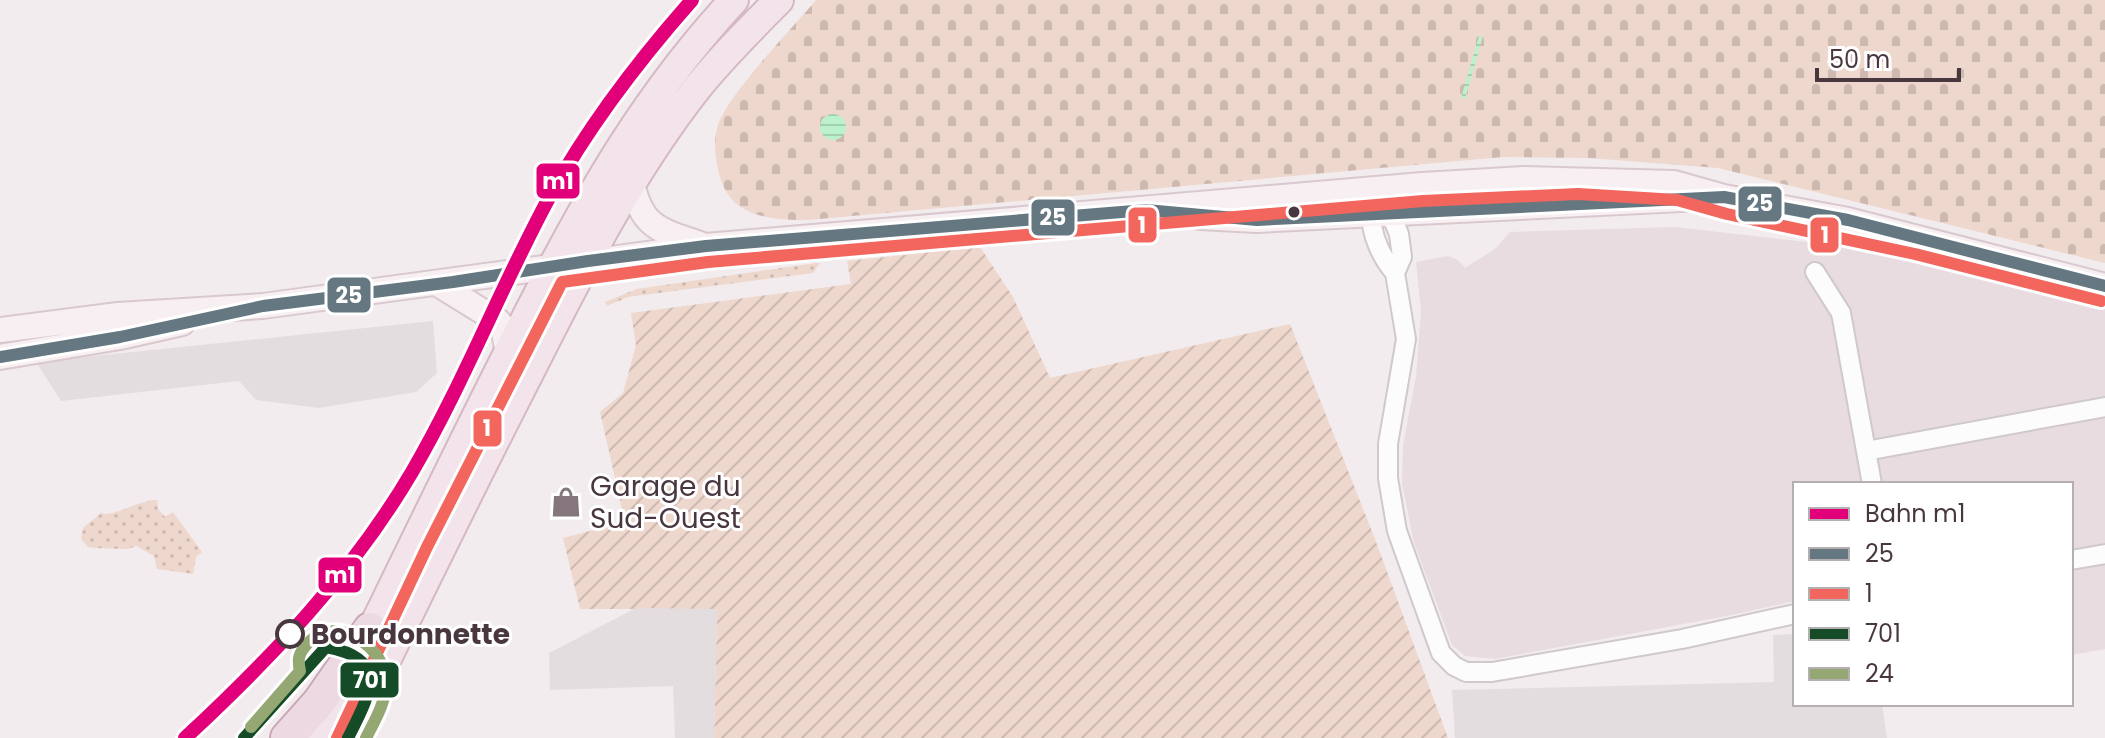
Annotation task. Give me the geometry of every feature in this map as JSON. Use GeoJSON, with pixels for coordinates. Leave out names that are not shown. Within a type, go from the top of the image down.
{"type":"FeatureCollection","features":[{"type":"Feature","properties":{"kind":"highway"},"geometry":{"type":"LineString","coordinates":[[287,738],[319,702],[370,629]]}},
{"type":"Feature","properties":{"kind":"main road"},"geometry":{"type":"LineString","coordinates":[[319,738],[508,353],[601,176],[651,100],[700,37],[734,0]]}},
{"type":"Feature","properties":{"kind":"main road"},"geometry":{"type":"LineString","coordinates":[[348,738],[418,591],[632,182],[698,87],[742,36],[779,0]]}},
{"type":"Feature","properties":{"kind":"main road"},"geometry":{"type":"LineString","coordinates":[[1254,210],[1447,183],[1591,179],[1674,183],[1724,197],[1848,220],[2105,286]]}},
{"type":"Feature","properties":{"kind":"main road"},"geometry":{"type":"LineString","coordinates":[[632,182],[636,202],[644,218],[654,227],[706,246]]}},
{"type":"Feature","properties":{"kind":"main road"},"geometry":{"type":"LineString","coordinates":[[0,330],[118,315],[263,306],[706,246],[1146,210],[1254,210],[1382,221],[1420,213],[1724,197]]}},
{"type":"Feature","properties":{"kind":"main road"},"geometry":{"type":"LineString","coordinates":[[438,284],[498,321],[503,327],[508,353]]}},
{"type":"Feature","properties":{"kind":"main road"},"geometry":{"type":"LineString","coordinates":[[0,357],[120,337],[263,306]]}},
{"type":"Feature","properties":{"kind":"street"},"geometry":{"type":"LineString","coordinates":[[1591,179],[1547,191],[1394,199],[1382,221],[1402,257],[1395,273],[1406,339],[1388,444],[1392,506],[1397,531],[1441,653],[1454,666],[1466,672],[1492,672],[1682,639],[1793,614]]}},
{"type":"Feature","properties":{"kind":"street"},"geometry":{"type":"LineString","coordinates":[[1815,272],[1841,313],[1872,482]]}},
{"type":"Feature","properties":{"kind":"street"},"geometry":{"type":"LineString","coordinates":[[1866,451],[2105,407]]}},
{"type":"Feature","properties":{"kind":"street"},"geometry":{"type":"LineString","coordinates":[[2073,560],[2105,554]]}},
{"type":"Feature","properties":{"kind":"shaded area"},"geometry":{"type":"Polygon","coordinates":[[[1479,36],[1483,36],[1465,99],[1461,98],[1479,36]]]}},
{"type":"Feature","properties":{"kind":"shaded area"},"geometry":{"type":"Polygon","coordinates":[[[833,114],[842,118],[846,127],[842,136],[833,140],[824,136],[820,127],[824,118],[833,114]]]}},
{"type":"Feature","properties":{"kind":"shaded area"},"geometry":{"type":"Polygon","coordinates":[[[1675,227],[1869,249],[2105,308],[2105,649],[2073,655],[2073,482],[1793,482],[1793,601],[1495,659],[1465,656],[1452,645],[1414,543],[1402,484],[1403,446],[1416,376],[1421,311],[1416,262],[1448,256],[1458,260],[1465,268],[1495,249],[1510,232],[1675,227]]]}},
{"type":"Feature","properties":{"kind":"shaded area"},"geometry":{"type":"Polygon","coordinates":[[[433,321],[437,373],[416,392],[319,408],[256,400],[239,381],[61,401],[36,362],[433,321]]]}},
{"type":"Feature","properties":{"kind":"shaded area"},"geometry":{"type":"Polygon","coordinates":[[[636,608],[717,609],[714,738],[675,738],[673,686],[550,690],[549,653],[636,608]]]}},
{"type":"Feature","properties":{"kind":"shaded area"},"geometry":{"type":"Polygon","coordinates":[[[1793,634],[1793,706],[1882,706],[1887,738],[1455,738],[1452,690],[1774,682],[1773,635],[1793,634]]]}},
{"type":"Feature","properties":{"kind":"green space"},"geometry":{"type":"Polygon","coordinates":[[[816,0],[2105,0],[2105,263],[1718,168],[1589,158],[1503,157],[808,220],[771,218],[748,211],[729,196],[718,171],[715,140],[718,125],[747,79],[816,0]]]}},
{"type":"Feature","properties":{"kind":"green space"},"geometry":{"type":"Polygon","coordinates":[[[980,247],[1013,297],[1050,378],[1290,324],[1375,539],[1448,738],[714,738],[717,609],[580,609],[563,538],[625,522],[600,412],[623,393],[636,345],[631,313],[851,284],[847,261],[980,247]]]}},
{"type":"Feature","properties":{"kind":"green space"},"geometry":{"type":"Polygon","coordinates":[[[820,263],[813,273],[628,297],[607,306],[605,302],[637,289],[820,263]]]}},
{"type":"Feature","properties":{"kind":"green space"},"geometry":{"type":"Polygon","coordinates":[[[157,500],[158,509],[165,517],[173,512],[202,552],[196,557],[193,574],[157,569],[154,556],[136,546],[128,549],[95,548],[88,547],[81,539],[83,528],[101,513],[112,513],[157,500]]]}},
{"type":"Feature","properties":{"kind":"rail line","name":"m1"},"geometry":{"type":"LineString","coordinates":[[185,738],[279,646],[336,580],[389,509],[431,438],[532,230],[565,170],[616,94],[692,0]]}},
{"type":"Feature","properties":{"kind":"transit line","name":"1"},"geometry":{"type":"LineString","coordinates":[[337,738],[427,547],[562,282],[708,262],[1423,201],[1578,194],[1677,200],[1727,214],[1915,254],[2101,301]]}},
{"type":"Feature","properties":{"kind":"transit line","name":"25"},"geometry":{"type":"LineString","coordinates":[[0,357],[120,337],[263,306],[588,261],[706,246],[1146,210],[1257,220],[1724,197],[1848,220],[2105,286]]}},
{"type":"Feature","properties":{"kind":"transit line","name":"24"},"geometry":{"type":"LineString","coordinates":[[251,727],[300,671],[299,659],[308,643],[319,634],[332,631],[358,638],[370,647],[384,671],[384,699],[366,738]]}},
{"type":"Feature","properties":{"kind":"transit line","name":"701"},"geometry":{"type":"LineString","coordinates":[[244,738],[326,647],[360,660],[370,680],[363,707],[348,738]]}},
{"type":"Feature","properties":{"kind":"place","name":"Garage du Sud-Ouest"},"geometry":{"type":"Point","coordinates":[566,502]}},
{"type":"Feature","properties":{"kind":"place","name":"Bourdonnette"},"geometry":{"type":"Point","coordinates":[290,634]}}]}
